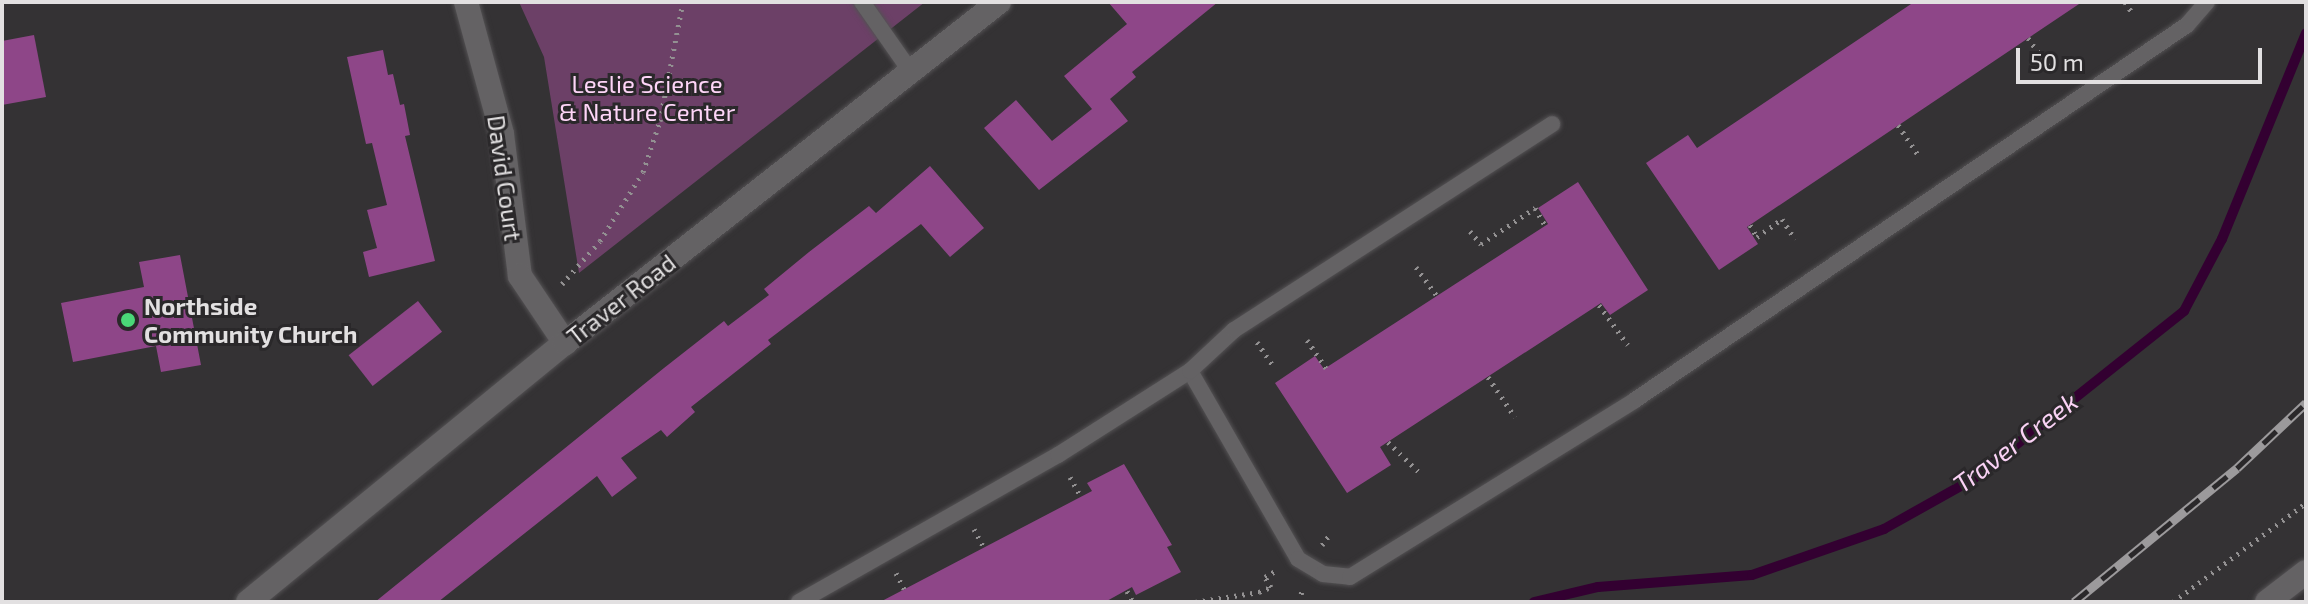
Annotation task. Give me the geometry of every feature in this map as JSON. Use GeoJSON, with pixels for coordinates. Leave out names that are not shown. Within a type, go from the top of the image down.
{"type":"FeatureCollection","features":[{"type":"Feature","properties":{"kind":"street","name":"David Court"},"geometry":{"type":"LineString","coordinates":[[466,2],[502,134],[520,276],[565,343]]}},
{"type":"Feature","properties":{"kind":"street","name":"Traver Road"},"geometry":{"type":"LineString","coordinates":[[248,602],[565,343],[999,2]]}},
{"type":"Feature","properties":{"kind":"street"},"geometry":{"type":"LineString","coordinates":[[2267,602],[2306,572]]}},
{"type":"Feature","properties":{"kind":"lane"},"geometry":{"type":"LineString","coordinates":[[862,2],[911,72]]}},
{"type":"Feature","properties":{"kind":"lane"},"geometry":{"type":"LineString","coordinates":[[1190,371],[1298,559],[1323,574],[1350,577],[1635,400],[2187,25],[2207,2]]}},
{"type":"Feature","properties":{"kind":"lane"},"geometry":{"type":"LineString","coordinates":[[799,602],[1058,455],[1190,371],[1234,330],[1552,124]]}},
{"type":"Feature","properties":{"kind":"path"},"geometry":{"type":"LineString","coordinates":[[562,284],[600,241],[643,172],[660,121],[683,2]]}},
{"type":"Feature","properties":{"kind":"path"},"geometry":{"type":"LineString","coordinates":[[2125,2],[2131,11]]}},
{"type":"Feature","properties":{"kind":"path"},"geometry":{"type":"LineString","coordinates":[[2028,38],[2049,67]]}},
{"type":"Feature","properties":{"kind":"path"},"geometry":{"type":"LineString","coordinates":[[1898,125],[1918,155]]}},
{"type":"Feature","properties":{"kind":"path"},"geometry":{"type":"LineString","coordinates":[[1470,231],[1481,244],[1535,208],[1545,225]]}},
{"type":"Feature","properties":{"kind":"path"},"geometry":{"type":"LineString","coordinates":[[1750,225],[1757,237],[1782,219],[1795,239]]}},
{"type":"Feature","properties":{"kind":"path"},"geometry":{"type":"LineString","coordinates":[[1416,267],[1437,296]]}},
{"type":"Feature","properties":{"kind":"path"},"geometry":{"type":"LineString","coordinates":[[1599,305],[1628,345]]}},
{"type":"Feature","properties":{"kind":"path"},"geometry":{"type":"LineString","coordinates":[[1307,340],[1326,368]]}},
{"type":"Feature","properties":{"kind":"path"},"geometry":{"type":"LineString","coordinates":[[1488,377],[1515,417]]}},
{"type":"Feature","properties":{"kind":"path"},"geometry":{"type":"LineString","coordinates":[[1388,442],[1422,475]]}},
{"type":"Feature","properties":{"kind":"path"},"geometry":{"type":"LineString","coordinates":[[2173,602],[2306,503]]}},
{"type":"Feature","properties":{"kind":"path"},"geometry":{"type":"LineString","coordinates":[[1195,602],[1259,592],[1271,587],[1265,577],[1298,559]]}},
{"type":"Feature","properties":{"kind":"path"},"geometry":{"type":"LineString","coordinates":[[1127,591],[1133,602]]}},
{"type":"Feature","properties":{"kind":"green space","name":"Leslie Science & Nature Center"},"geometry":{"type":"Polygon","coordinates":[[[519,2],[925,2],[579,273],[544,57],[519,2]]]}},
{"type":"Feature","properties":{"kind":"building"},"geometry":{"type":"Polygon","coordinates":[[[1108,2],[1218,2],[1132,72],[1136,77],[1110,99],[1128,121],[1039,190],[984,128],[1016,100],[1052,141],[1092,109],[1064,76],[1127,24],[1108,2]]]}},
{"type":"Feature","properties":{"kind":"building"},"geometry":{"type":"Polygon","coordinates":[[[1914,2],[2082,2],[1747,227],[1758,244],[1719,270],[1646,163],[1688,135],[1697,148],[1914,2]]]}},
{"type":"Feature","properties":{"kind":"building"},"geometry":{"type":"Polygon","coordinates":[[[34,35],[46,97],[2,105],[2,41],[34,35]]]}},
{"type":"Feature","properties":{"kind":"building"},"geometry":{"type":"Polygon","coordinates":[[[383,50],[388,75],[393,74],[400,105],[404,104],[410,135],[405,136],[435,261],[369,277],[363,252],[377,248],[367,210],[387,205],[372,143],[366,144],[347,57],[383,50]]]}},
{"type":"Feature","properties":{"kind":"building"},"geometry":{"type":"Polygon","coordinates":[[[930,166],[984,228],[950,257],[921,224],[768,340],[771,344],[691,407],[695,412],[667,437],[661,430],[621,458],[637,478],[612,497],[597,476],[438,602],[375,602],[724,321],[728,326],[769,295],[764,289],[809,252],[869,206],[876,213],[930,166]]]}},
{"type":"Feature","properties":{"kind":"building"},"geometry":{"type":"Polygon","coordinates":[[[1578,182],[1648,290],[1610,315],[1601,303],[1380,447],[1391,465],[1347,493],[1275,383],[1315,356],[1324,369],[1548,224],[1538,208],[1578,182]]]}},
{"type":"Feature","properties":{"kind":"building","name":"Northside Community Church"},"geometry":{"type":"Polygon","coordinates":[[[180,255],[201,365],[161,372],[156,346],[73,362],[61,303],[144,287],[139,262],[180,255]]]}},
{"type":"Feature","properties":{"kind":"building"},"geometry":{"type":"Polygon","coordinates":[[[418,301],[442,332],[373,386],[349,355],[418,301]]]}},
{"type":"Feature","properties":{"kind":"building"},"geometry":{"type":"Polygon","coordinates":[[[1124,464],[1172,545],[1167,547],[1181,572],[1136,595],[1132,587],[1105,602],[880,602],[1092,491],[1087,483],[1124,464]]]}},
{"type":"Feature","properties":{"kind":"waterway","name":"Traver Creek"},"geometry":{"type":"LineString","coordinates":[[1534,602],[1598,587],[1752,575],[1884,529],[1973,479],[2184,311],[2222,239],[2306,33]]}},
{"type":"Feature","properties":{"kind":"railway"},"geometry":{"type":"LineString","coordinates":[[2074,602],[2237,468],[2306,403]]}},
{"type":"Feature","properties":{"kind":"place","name":"Northside Community Church"},"geometry":{"type":"Point","coordinates":[128,320]}}]}
